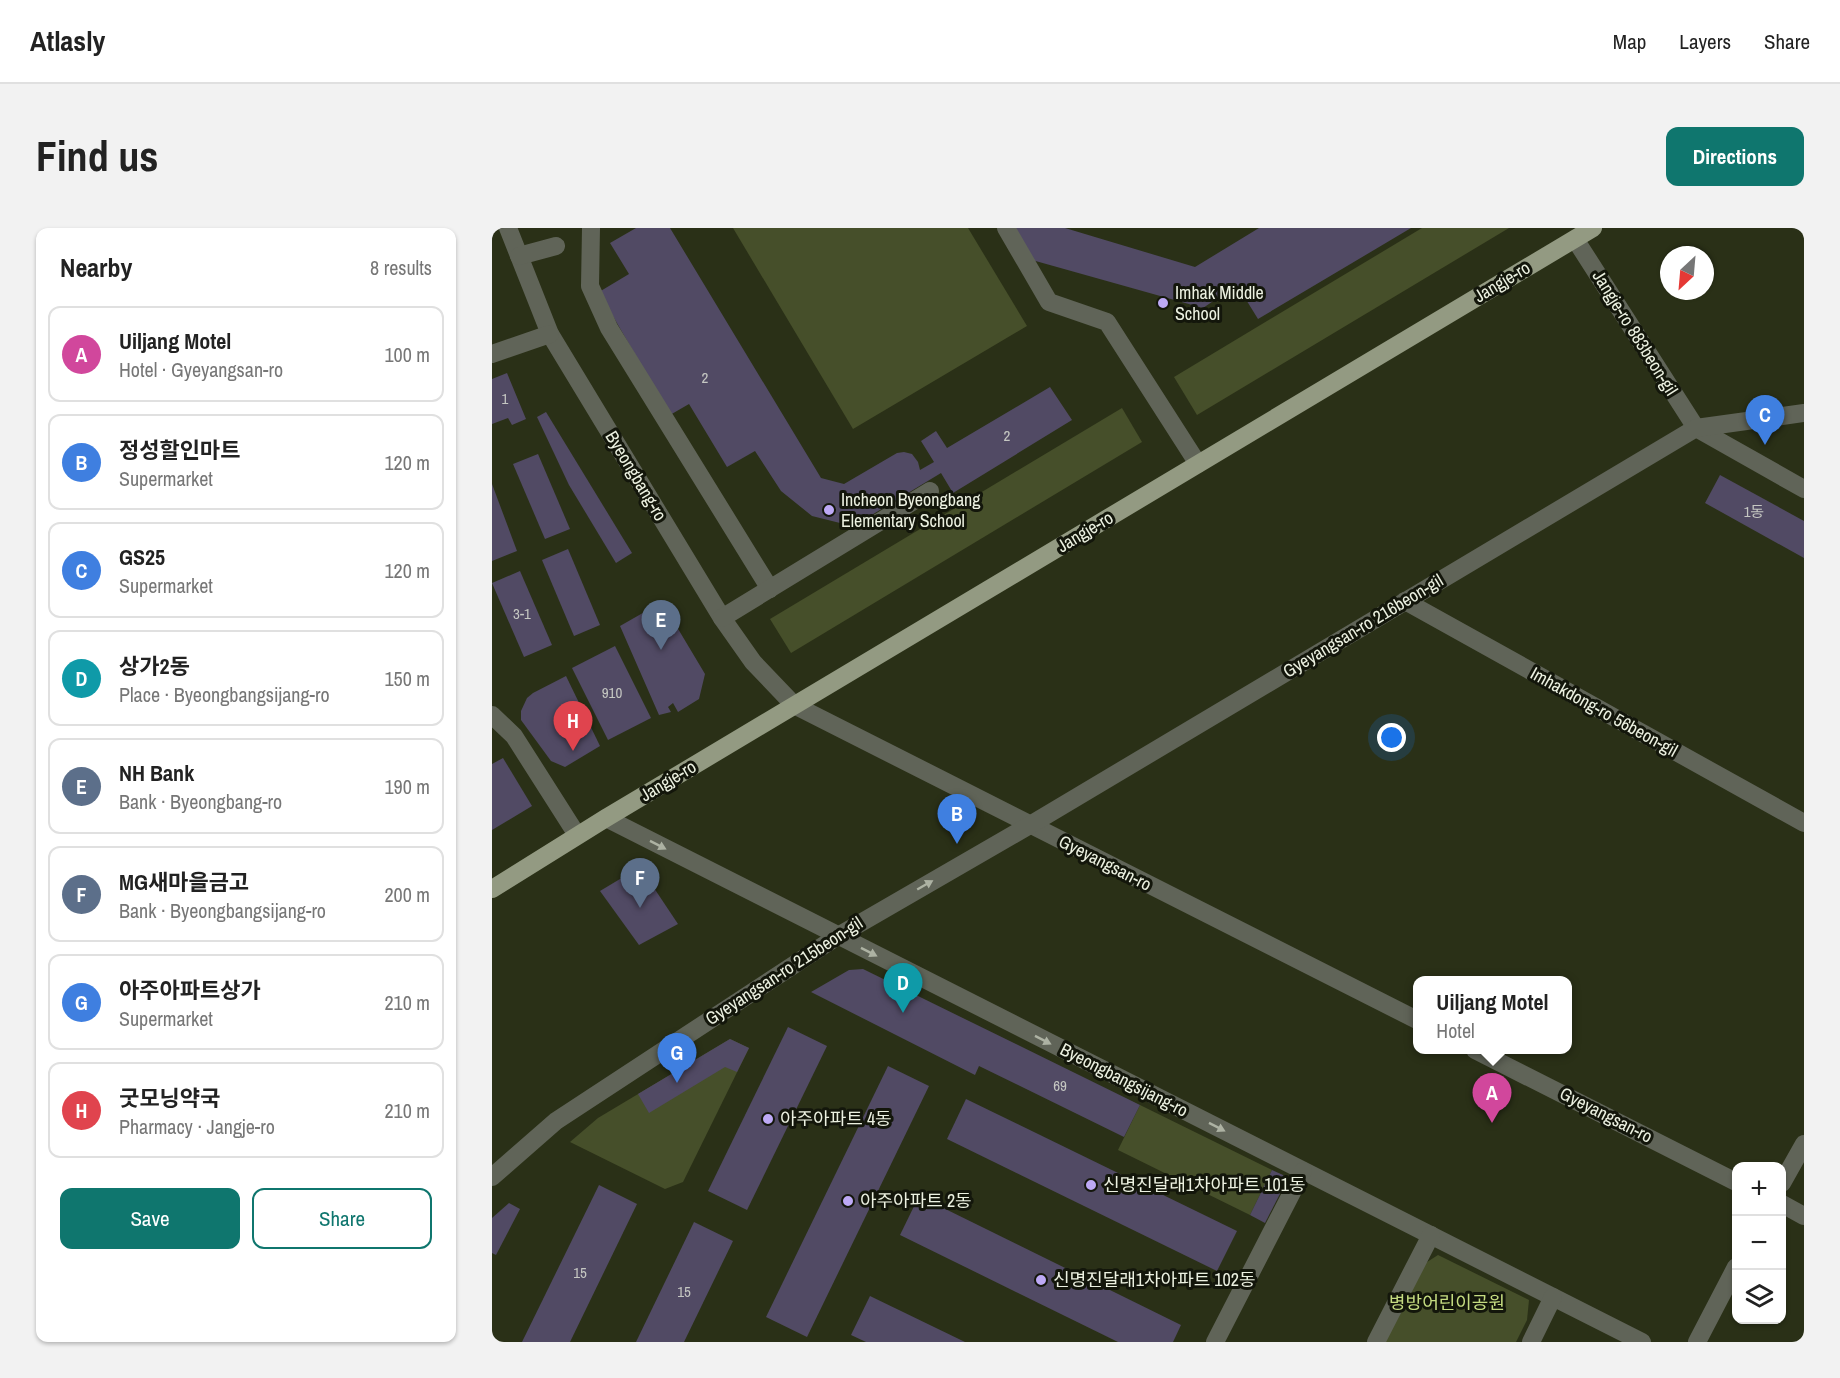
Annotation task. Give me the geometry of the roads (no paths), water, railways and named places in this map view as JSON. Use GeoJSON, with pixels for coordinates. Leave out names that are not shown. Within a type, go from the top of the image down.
{"type":"FeatureCollection","features":[{"type":"Feature","properties":{"kind":"main road","name":"Jangje-ro"},"geometry":{"type":"LineString","coordinates":[[492,889],[577,835],[1593,228]]}},
{"type":"Feature","properties":{"kind":"street","name":"Byeongbang-ro"},"geometry":{"type":"LineString","coordinates":[[508,228],[550,334],[723,618],[753,662],[794,705]]}},
{"type":"Feature","properties":{"kind":"street"},"geometry":{"type":"LineString","coordinates":[[591,228],[590,286],[609,328],[770,589]]}},
{"type":"Feature","properties":{"kind":"street"},"geometry":{"type":"LineString","coordinates":[[1006,228],[1049,302],[1107,322],[1198,464]]}},
{"type":"Feature","properties":{"kind":"street","name":"Jangje-ro 883beon-gil"},"geometry":{"type":"LineString","coordinates":[[1575,239],[1696,428],[1804,489]]}},
{"type":"Feature","properties":{"kind":"street"},"geometry":{"type":"LineString","coordinates":[[519,256],[556,246]]}},
{"type":"Feature","properties":{"kind":"street"},"geometry":{"type":"LineString","coordinates":[[492,354],[550,334]]}},
{"type":"Feature","properties":{"kind":"street"},"geometry":{"type":"LineString","coordinates":[[1696,428],[1804,413]]}},
{"type":"Feature","properties":{"kind":"street","name":"Gyeyangsan-ro 216beon-gil"},"geometry":{"type":"LineString","coordinates":[[1030,825],[1696,428]]}},
{"type":"Feature","properties":{"kind":"street"},"geometry":{"type":"LineString","coordinates":[[723,618],[930,491]]}},
{"type":"Feature","properties":{"kind":"street","name":"Imhakdong-ro 56beon-gil"},"geometry":{"type":"LineString","coordinates":[[1405,601],[1804,823]]}},
{"type":"Feature","properties":{"kind":"street","name":"Gyeyangsan-ro"},"geometry":{"type":"LineString","coordinates":[[794,705],[1413,1018]]}},
{"type":"Feature","properties":{"kind":"street"},"geometry":{"type":"LineString","coordinates":[[492,715],[514,736],[577,835]]}},
{"type":"Feature","properties":{"kind":"street","name":"Byeongbangsijang-ro"},"geometry":{"type":"LineString","coordinates":[[606,818],[1642,1342]]}},
{"type":"Feature","properties":{"kind":"street","name":"Gyeyangsan-ro 215beon-gil"},"geometry":{"type":"LineString","coordinates":[[492,1177],[556,1121],[837,936],[1030,825]]}},
{"type":"Feature","properties":{"kind":"street","name":"Gyeyangsan-ro"},"geometry":{"type":"LineString","coordinates":[[1483,1054],[1732,1179]]}},
{"type":"Feature","properties":{"kind":"street"},"geometry":{"type":"LineString","coordinates":[[1786,1176],[1804,1144]]}},
{"type":"Feature","properties":{"kind":"street"},"geometry":{"type":"LineString","coordinates":[[1215,1342],[1303,1171]]}},
{"type":"Feature","properties":{"kind":"street"},"geometry":{"type":"LineString","coordinates":[[1786,1206],[1804,1216]]}},
{"type":"Feature","properties":{"kind":"street"},"geometry":{"type":"LineString","coordinates":[[1376,1342],[1431,1235]]}},
{"type":"Feature","properties":{"kind":"street"},"geometry":{"type":"LineString","coordinates":[[1697,1342],[1735,1270]]}},
{"type":"Feature","properties":{"kind":"street"},"geometry":{"type":"LineString","coordinates":[[1531,1342],[1553,1298]]}},
{"type":"Feature","properties":{"kind":"place","name":"Imhak Middle School"},"geometry":{"type":"Point","coordinates":[1163,303]}},
{"type":"Feature","properties":{"kind":"place","name":"GS25"},"geometry":{"type":"Point","coordinates":[1765,445]}},
{"type":"Feature","properties":{"kind":"place","name":"Incheon Byeongbang Elementary School"},"geometry":{"type":"Point","coordinates":[829,510]}},
{"type":"Feature","properties":{"kind":"place","name":"NH Bank"},"geometry":{"type":"Point","coordinates":[661,650]}},
{"type":"Feature","properties":{"kind":"place","name":"굿모닝약국"},"geometry":{"type":"Point","coordinates":[573,751]}},
{"type":"Feature","properties":{"kind":"place","name":"정성할인마트"},"geometry":{"type":"Point","coordinates":[957,844]}},
{"type":"Feature","properties":{"kind":"place","name":"MG새마을금고"},"geometry":{"type":"Point","coordinates":[640,908]}},
{"type":"Feature","properties":{"kind":"place","name":"상가2동"},"geometry":{"type":"Point","coordinates":[903,1013]}},
{"type":"Feature","properties":{"kind":"place","name":"아주아파트상가"},"geometry":{"type":"Point","coordinates":[677,1083]}},
{"type":"Feature","properties":{"kind":"place","name":"아주아파트 4동"},"geometry":{"type":"Point","coordinates":[768,1119]}},
{"type":"Feature","properties":{"kind":"place","name":"Uiljang Motel"},"geometry":{"type":"Point","coordinates":[1492,1123]}},
{"type":"Feature","properties":{"kind":"place","name":"신명진달래1차아파트 101동"},"geometry":{"type":"Point","coordinates":[1091,1185]}},
{"type":"Feature","properties":{"kind":"place","name":"아주아파트 2동"},"geometry":{"type":"Point","coordinates":[848,1201]}},
{"type":"Feature","properties":{"kind":"place","name":"신명진달래1차아파트 102동"},"geometry":{"type":"Point","coordinates":[1041,1280]}},
{"type":"Feature","properties":{"kind":"park label","name":"병방어린이공원"},"geometry":{"type":"Point","coordinates":[1447,1303]}}]}
